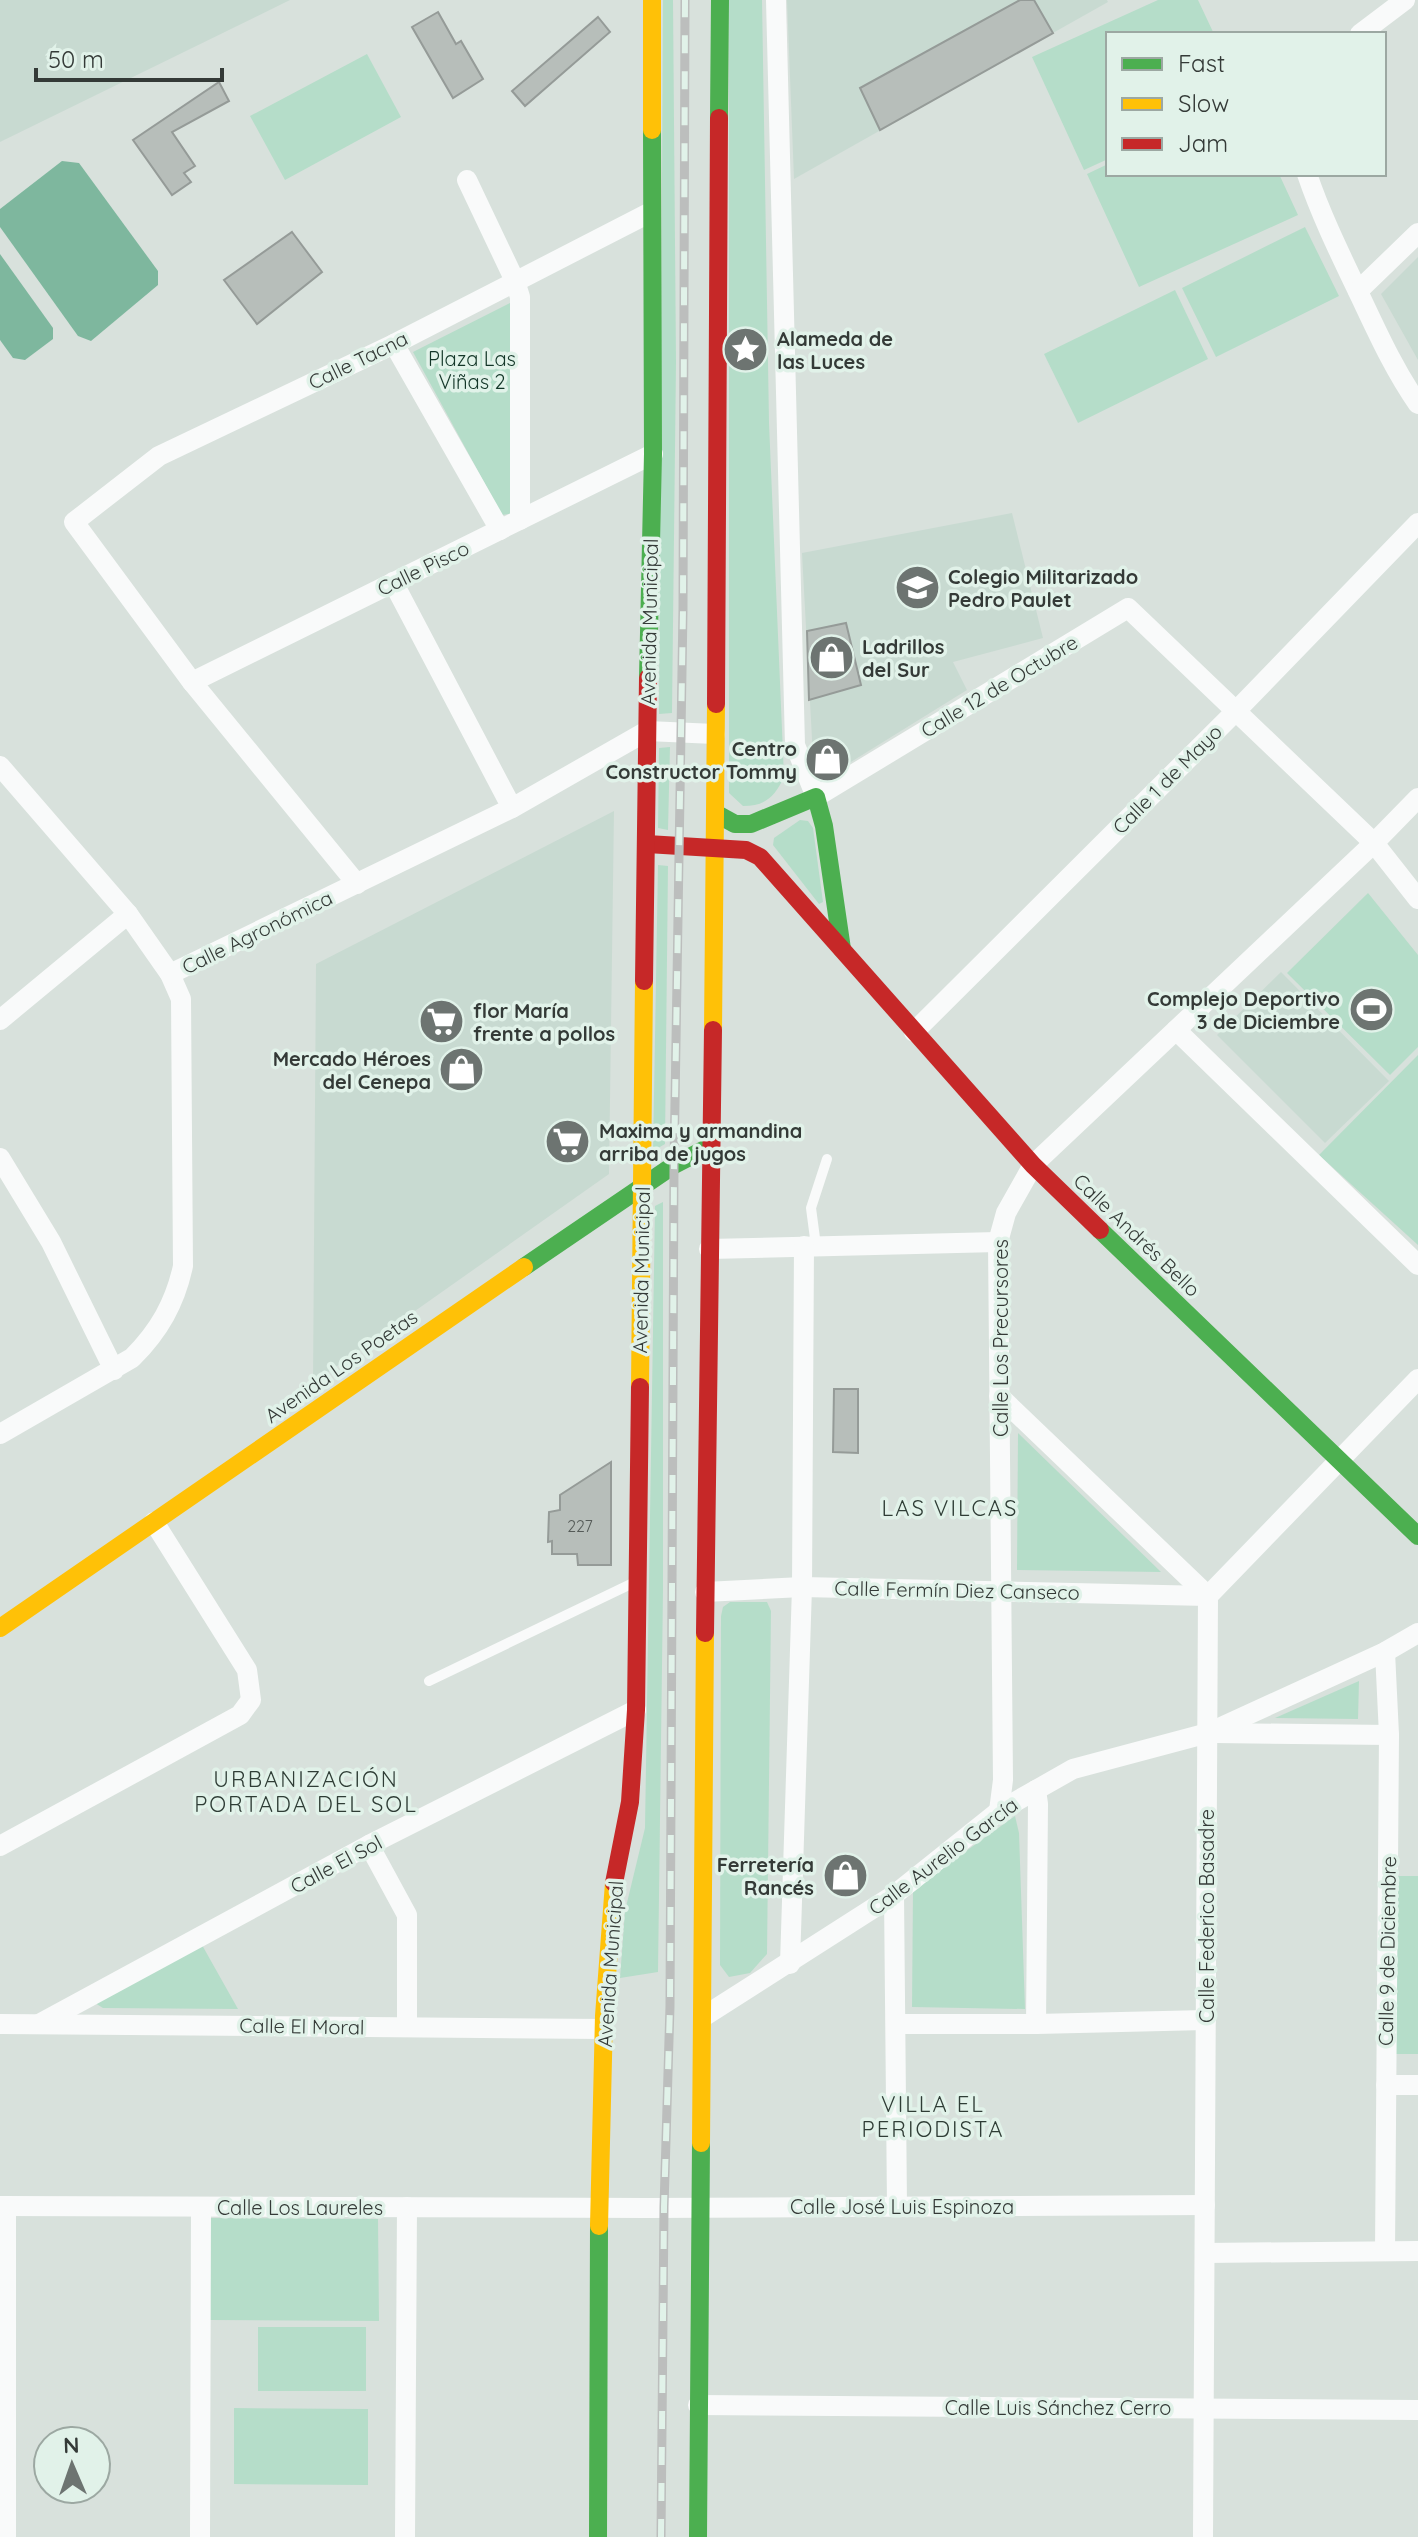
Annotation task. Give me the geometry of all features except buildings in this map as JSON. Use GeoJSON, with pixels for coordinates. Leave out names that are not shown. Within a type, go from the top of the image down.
{"type":"FeatureCollection","features":[{"type":"Feature","properties":{"kind":"main road","name":"Avenida Municipal"},"geometry":{"type":"LineString","coordinates":[[598,2537],[599,2208],[604,2029],[612,1896],[630,1802],[636,1710],[653,454],[652,0]]}},
{"type":"Feature","properties":{"kind":"main road"},"geometry":{"type":"LineString","coordinates":[[698,2537],[720,0]]}},
{"type":"Feature","properties":{"kind":"main road"},"geometry":{"type":"LineString","coordinates":[[816,797],[824,826],[842,949]]}},
{"type":"Feature","properties":{"kind":"main road","name":"Calle 12 de Octubre"},"geometry":{"type":"LineString","coordinates":[[715,813],[735,824],[751,824],[816,797]]}},
{"type":"Feature","properties":{"kind":"main road","name":"Calle Andrés Bello"},"geometry":{"type":"LineString","coordinates":[[647,844],[746,850],[760,857],[1033,1165],[1418,1536]]}},
{"type":"Feature","properties":{"kind":"main road","name":"Avenida Los Poetas"},"geometry":{"type":"LineString","coordinates":[[0,1628],[642,1186],[711,1146]]}},
{"type":"Feature","properties":{"kind":"street"},"geometry":{"type":"LineString","coordinates":[[776,0],[795,745],[816,797]]}},
{"type":"Feature","properties":{"kind":"street"},"geometry":{"type":"LineString","coordinates":[[1363,32],[1405,0]]}},
{"type":"Feature","properties":{"kind":"street"},"geometry":{"type":"LineString","coordinates":[[1308,176],[1319,211],[1400,378],[1418,404]]}},
{"type":"Feature","properties":{"kind":"street"},"geometry":{"type":"LineString","coordinates":[[467,180],[520,297],[520,520]]}},
{"type":"Feature","properties":{"kind":"street","name":"Calle Tacna"},"geometry":{"type":"LineString","coordinates":[[192,682],[74,522],[159,456],[394,344],[651,212]]}},
{"type":"Feature","properties":{"kind":"street"},"geometry":{"type":"LineString","coordinates":[[1358,291],[1418,233]]}},
{"type":"Feature","properties":{"kind":"street"},"geometry":{"type":"LineString","coordinates":[[394,344],[500,530]]}},
{"type":"Feature","properties":{"kind":"street","name":"Calle Pisco"},"geometry":{"type":"LineString","coordinates":[[192,682],[653,454]]}},
{"type":"Feature","properties":{"kind":"street","name":"Calle 1 de Mayo"},"geometry":{"type":"LineString","coordinates":[[914,1032],[1236,711],[1418,523]]}},
{"type":"Feature","properties":{"kind":"street"},"geometry":{"type":"LineString","coordinates":[[393,582],[512,808]]}},
{"type":"Feature","properties":{"kind":"street","name":"Calle 12 de Octubre"},"geometry":{"type":"LineString","coordinates":[[816,797],[1128,608],[1374,843],[1418,899]]}},
{"type":"Feature","properties":{"kind":"street"},"geometry":{"type":"LineString","coordinates":[[192,682],[357,884]]}},
{"type":"Feature","properties":{"kind":"street"},"geometry":{"type":"LineString","coordinates":[[647,731],[715,734]]}},
{"type":"Feature","properties":{"kind":"street","name":"Calle Agronómica"},"geometry":{"type":"LineString","coordinates":[[0,1434],[114,1370],[147,1343],[171,1307],[183,1266],[181,999],[170,974],[512,808],[647,731]]}},
{"type":"Feature","properties":{"kind":"street"},"geometry":{"type":"LineString","coordinates":[[0,766],[128,914],[170,974]]}},
{"type":"Feature","properties":{"kind":"street","name":"Calle Los Precursores"},"geometry":{"type":"LineString","coordinates":[[999,1811],[1003,1780],[998,1242],[1006,1213],[1033,1165],[1418,798]]}},
{"type":"Feature","properties":{"kind":"street"},"geometry":{"type":"LineString","coordinates":[[0,1020],[128,914]]}},
{"type":"Feature","properties":{"kind":"street"},"geometry":{"type":"LineString","coordinates":[[1176,1030],[1418,1265]]}},
{"type":"Feature","properties":{"kind":"street"},"geometry":{"type":"LineString","coordinates":[[0,1158],[51,1242],[114,1370]]}},
{"type":"Feature","properties":{"kind":"street"},"geometry":{"type":"LineString","coordinates":[[709,1249],[998,1242]]}},
{"type":"Feature","properties":{"kind":"street"},"geometry":{"type":"LineString","coordinates":[[790,1964],[810,1246]]}},
{"type":"Feature","properties":{"kind":"street"},"geometry":{"type":"LineString","coordinates":[[999,1396],[1208,1596],[1418,1379]]}},
{"type":"Feature","properties":{"kind":"street"},"geometry":{"type":"LineString","coordinates":[[0,1846],[240,1715],[251,1700],[247,1670],[154,1522]]}},
{"type":"Feature","properties":{"kind":"street","name":"Calle Fermín Diez Canseco"},"geometry":{"type":"LineString","coordinates":[[705,1592],[802,1587],[1208,1596]]}},
{"type":"Feature","properties":{"kind":"street","name":"Calle Federico Basadre"},"geometry":{"type":"LineString","coordinates":[[1203,2537],[1208,1596]]}},
{"type":"Feature","properties":{"kind":"street","name":"Calle Aurelio García"},"geometry":{"type":"LineString","coordinates":[[703,2017],[894,1895],[999,1811],[1073,1769],[1208,1733],[1385,1652],[1418,1633]]}},
{"type":"Feature","properties":{"kind":"street","name":"Calle 9 de Diciembre"},"geometry":{"type":"LineString","coordinates":[[1385,1652],[1389,1735],[1385,2251]]}},
{"type":"Feature","properties":{"kind":"street","name":"Calle El Sol"},"geometry":{"type":"LineString","coordinates":[[39,2024],[369,1845],[636,1710]]}},
{"type":"Feature","properties":{"kind":"street"},"geometry":{"type":"LineString","coordinates":[[1208,1733],[1389,1735]]}},
{"type":"Feature","properties":{"kind":"street"},"geometry":{"type":"LineString","coordinates":[[1036,1790],[1036,2024]]}},
{"type":"Feature","properties":{"kind":"street"},"geometry":{"type":"LineString","coordinates":[[369,1845],[407,1915],[407,2027]]}},
{"type":"Feature","properties":{"kind":"street"},"geometry":{"type":"LineString","coordinates":[[894,1895],[897,2206]]}},
{"type":"Feature","properties":{"kind":"street"},"geometry":{"type":"LineString","coordinates":[[896,2024],[1206,2020]]}},
{"type":"Feature","properties":{"kind":"street","name":"Calle El Moral"},"geometry":{"type":"LineString","coordinates":[[0,2024],[604,2029]]}},
{"type":"Feature","properties":{"kind":"street"},"geometry":{"type":"LineString","coordinates":[[1386,2085],[1418,2085]]}},
{"type":"Feature","properties":{"kind":"street","name":"Calle José Luis Espinoza"},"geometry":{"type":"LineString","coordinates":[[599,2208],[1205,2205]]}},
{"type":"Feature","properties":{"kind":"street"},"geometry":{"type":"LineString","coordinates":[[3,2206],[6,2537]]}},
{"type":"Feature","properties":{"kind":"street","name":"Calle Los Laureles"},"geometry":{"type":"LineString","coordinates":[[3,2206],[599,2208]]}},
{"type":"Feature","properties":{"kind":"street"},"geometry":{"type":"LineString","coordinates":[[200,2537],[201,2207]]}},
{"type":"Feature","properties":{"kind":"street"},"geometry":{"type":"LineString","coordinates":[[405,2537],[407,2207]]}},
{"type":"Feature","properties":{"kind":"street"},"geometry":{"type":"LineString","coordinates":[[1205,2253],[1418,2251]]}},
{"type":"Feature","properties":{"kind":"street","name":"Calle Luis Sánchez Cerro"},"geometry":{"type":"LineString","coordinates":[[698,2405],[1418,2410]]}},
{"type":"Feature","properties":{"kind":"lane"},"geometry":{"type":"LineString","coordinates":[[810,1246],[811,1208],[827,1159]]}},
{"type":"Feature","properties":{"kind":"lane"},"geometry":{"type":"LineString","coordinates":[[429,1681],[638,1581]]}},
{"type":"Feature","properties":{"kind":"shaded area"},"geometry":{"type":"Polygon","coordinates":[[[0,0],[290,0],[0,142],[0,0]]]}},
{"type":"Feature","properties":{"kind":"shaded area"},"geometry":{"type":"Polygon","coordinates":[[[787,0],[1107,0],[1108,2],[794,179],[787,0]]]}},
{"type":"Feature","properties":{"kind":"shaded area"},"geometry":{"type":"Polygon","coordinates":[[[62,161],[79,163],[158,271],[158,285],[91,341],[78,336],[0,227],[0,209],[62,161]]]}},
{"type":"Feature","properties":{"kind":"shaded area"},"geometry":{"type":"Polygon","coordinates":[[[0,254],[53,328],[53,339],[25,360],[13,358],[0,340],[0,254]]]}},
{"type":"Feature","properties":{"kind":"shaded area"},"geometry":{"type":"Polygon","coordinates":[[[1418,257],[1418,360],[1381,294],[1418,257]]]}},
{"type":"Feature","properties":{"kind":"shaded area","name":"Colegio Militarizado Pedro Paulet"},"geometry":{"type":"Polygon","coordinates":[[[1012,513],[1043,638],[953,662],[967,690],[825,778],[814,776],[802,553],[1012,513]]]}},
{"type":"Feature","properties":{"kind":"shaded area","name":"Mercado Héroes del Cenepa"},"geometry":{"type":"Polygon","coordinates":[[[614,811],[609,1174],[313,1383],[316,964],[614,811]]]}},
{"type":"Feature","properties":{"kind":"shaded area"},"geometry":{"type":"Polygon","coordinates":[[[1281,972],[1389,1081],[1325,1143],[1217,1035],[1281,972]]]}},
{"type":"Feature","properties":{"kind":"green space"},"geometry":{"type":"Polygon","coordinates":[[[663,0],[673,0],[676,362],[672,713],[659,714],[663,0]]]}},
{"type":"Feature","properties":{"kind":"green space"},"geometry":{"type":"Polygon","coordinates":[[[729,0],[762,0],[769,423],[784,777],[769,799],[743,806],[729,793],[729,0]]]}},
{"type":"Feature","properties":{"kind":"green space"},"geometry":{"type":"Polygon","coordinates":[[[1158,0],[1198,0],[1213,32],[1106,32],[1106,160],[1084,170],[1032,57],[1158,0]]]}},
{"type":"Feature","properties":{"kind":"green space"},"geometry":{"type":"Polygon","coordinates":[[[367,54],[401,117],[285,180],[250,116],[367,54]]]}},
{"type":"Feature","properties":{"kind":"green space"},"geometry":{"type":"Polygon","coordinates":[[[1106,165],[1106,176],[1280,176],[1298,215],[1139,287],[1087,174],[1106,165]]]}},
{"type":"Feature","properties":{"kind":"green space"},"geometry":{"type":"Polygon","coordinates":[[[1305,227],[1339,296],[1216,357],[1182,288],[1305,227]]]}},
{"type":"Feature","properties":{"kind":"green space"},"geometry":{"type":"Polygon","coordinates":[[[1175,290],[1208,359],[1078,423],[1044,354],[1175,290]]]}},
{"type":"Feature","properties":{"kind":"green space","name":"Plaza Las Viñas 2"},"geometry":{"type":"Polygon","coordinates":[[[514,301],[514,513],[502,515],[413,352],[514,301]]]}},
{"type":"Feature","properties":{"kind":"green space"},"geometry":{"type":"Polygon","coordinates":[[[670,747],[668,830],[658,828],[659,748],[670,747]]]}},
{"type":"Feature","properties":{"kind":"green space"},"geometry":{"type":"Polygon","coordinates":[[[800,820],[808,821],[813,828],[823,902],[819,904],[773,845],[774,838],[800,820]]]}},
{"type":"Feature","properties":{"kind":"green space"},"geometry":{"type":"Polygon","coordinates":[[[658,865],[668,866],[665,1144],[653,1151],[658,865]]]}},
{"type":"Feature","properties":{"kind":"green space","name":"Complejo Deportivo 3 de Diciembre"},"geometry":{"type":"Polygon","coordinates":[[[1368,893],[1418,955],[1418,1047],[1390,1075],[1287,973],[1368,893]]]}},
{"type":"Feature","properties":{"kind":"green space"},"geometry":{"type":"Polygon","coordinates":[[[1418,1055],[1418,1245],[1319,1155],[1418,1055]]]}},
{"type":"Feature","properties":{"kind":"green space"},"geometry":{"type":"Polygon","coordinates":[[[663,1202],[663,1590],[658,1972],[620,1978],[625,1911],[645,1828],[655,1206],[663,1202]]]}},
{"type":"Feature","properties":{"kind":"green space"},"geometry":{"type":"Polygon","coordinates":[[[1018,1433],[1161,1572],[1017,1570],[1018,1433]]]}},
{"type":"Feature","properties":{"kind":"green space"},"geometry":{"type":"Polygon","coordinates":[[[730,1602],[767,1602],[771,1611],[767,1954],[750,1973],[729,1977],[720,1965],[721,1616],[723,1607],[730,1602]]]}},
{"type":"Feature","properties":{"kind":"green space"},"geometry":{"type":"Polygon","coordinates":[[[1359,1681],[1358,1719],[1275,1718],[1359,1681]]]}},
{"type":"Feature","properties":{"kind":"green space"},"geometry":{"type":"Polygon","coordinates":[[[1015,1816],[1019,1833],[1025,2009],[912,2007],[913,1889],[1015,1816]]]}},
{"type":"Feature","properties":{"kind":"green space"},"geometry":{"type":"Polygon","coordinates":[[[1395,1876],[1418,1876],[1418,2054],[1395,2054],[1395,1876]]]}},
{"type":"Feature","properties":{"kind":"green space"},"geometry":{"type":"Polygon","coordinates":[[[202,1945],[238,2009],[103,2008],[95,2003],[202,1945]]]}},
{"type":"Feature","properties":{"kind":"green space"},"geometry":{"type":"Polygon","coordinates":[[[210,2218],[378,2219],[379,2321],[209,2320],[210,2218]]]}},
{"type":"Feature","properties":{"kind":"green space"},"geometry":{"type":"Polygon","coordinates":[[[258,2327],[366,2327],[366,2391],[258,2391],[258,2327]]]}},
{"type":"Feature","properties":{"kind":"green space"},"geometry":{"type":"Polygon","coordinates":[[[234,2408],[368,2409],[368,2485],[234,2484],[234,2408]]]}},
{"type":"Feature","properties":{"kind":"railway"},"geometry":{"type":"LineString","coordinates":[[661,2537],[664,2207],[670,2006],[674,1165],[683,609],[685,0]]}},
{"type":"Feature","properties":{"kind":"traffic: fast"},"geometry":{"type":"LineString","coordinates":[[719,118],[720,0]]}},
{"type":"Feature","properties":{"kind":"traffic: fast"},"geometry":{"type":"LineString","coordinates":[[648,678],[653,454],[652,130]]}},
{"type":"Feature","properties":{"kind":"traffic: fast"},"geometry":{"type":"LineString","coordinates":[[715,813],[735,824],[751,824],[816,797],[824,826],[842,949]]}},
{"type":"Feature","properties":{"kind":"traffic: fast"},"geometry":{"type":"LineString","coordinates":[[524,1267],[674,1165],[711,1146]]}},
{"type":"Feature","properties":{"kind":"traffic: fast"},"geometry":{"type":"LineString","coordinates":[[1100,1230],[1418,1536]]}},
{"type":"Feature","properties":{"kind":"traffic: fast"},"geometry":{"type":"LineString","coordinates":[[698,2537],[701,2143]]}},
{"type":"Feature","properties":{"kind":"traffic: fast"},"geometry":{"type":"LineString","coordinates":[[598,2537],[599,2226]]}},
{"type":"Feature","properties":{"kind":"traffic: slow"},"geometry":{"type":"LineString","coordinates":[[652,0],[652,130]]}},
{"type":"Feature","properties":{"kind":"traffic: slow"},"geometry":{"type":"LineString","coordinates":[[713,1030],[716,704]]}},
{"type":"Feature","properties":{"kind":"traffic: slow"},"geometry":{"type":"LineString","coordinates":[[640,1387],[644,981]]}},
{"type":"Feature","properties":{"kind":"traffic: slow"},"geometry":{"type":"LineString","coordinates":[[0,1628],[524,1267]]}},
{"type":"Feature","properties":{"kind":"traffic: slow"},"geometry":{"type":"LineString","coordinates":[[701,2143],[705,1633]]}},
{"type":"Feature","properties":{"kind":"traffic: slow"},"geometry":{"type":"LineString","coordinates":[[599,2226],[604,2016],[614,1883]]}},
{"type":"Feature","properties":{"kind":"traffic: jam"},"geometry":{"type":"LineString","coordinates":[[716,704],[719,118]]}},
{"type":"Feature","properties":{"kind":"traffic: jam"},"geometry":{"type":"LineString","coordinates":[[644,981],[648,678]]}},
{"type":"Feature","properties":{"kind":"traffic: jam"},"geometry":{"type":"LineString","coordinates":[[647,844],[746,850],[760,857],[1033,1165],[1100,1230]]}},
{"type":"Feature","properties":{"kind":"traffic: jam"},"geometry":{"type":"LineString","coordinates":[[705,1633],[713,1030]]}},
{"type":"Feature","properties":{"kind":"traffic: jam"},"geometry":{"type":"LineString","coordinates":[[614,1883],[630,1802],[636,1710],[640,1387]]}},
{"type":"Feature","properties":{"kind":"place","name":"Alameda de las Luces"},"geometry":{"type":"Point","coordinates":[746,349]}},
{"type":"Feature","properties":{"kind":"place","name":"Colegio Militarizado Pedro Paulet"},"geometry":{"type":"Point","coordinates":[917,588]}},
{"type":"Feature","properties":{"kind":"place","name":"Ladrillos del Sur"},"geometry":{"type":"Point","coordinates":[831,658]}},
{"type":"Feature","properties":{"kind":"place","name":"Centro Constructor Tommy"},"geometry":{"type":"Point","coordinates":[828,759]}},
{"type":"Feature","properties":{"kind":"place","name":"Complejo Deportivo 3 de Diciembre"},"geometry":{"type":"Point","coordinates":[1371,1010]}},
{"type":"Feature","properties":{"kind":"place","name":"flor María frente a pollos"},"geometry":{"type":"Point","coordinates":[442,1022]}},
{"type":"Feature","properties":{"kind":"place","name":"Mercado Héroes del Cenepa"},"geometry":{"type":"Point","coordinates":[462,1069]}},
{"type":"Feature","properties":{"kind":"place","name":"Maxima y armandina arriba de jugos"},"geometry":{"type":"Point","coordinates":[568,1141]}},
{"type":"Feature","properties":{"kind":"place","name":"Ferretería Rancés"},"geometry":{"type":"Point","coordinates":[845,1875]}},
{"type":"Feature","properties":{"kind":"district","name":"LAS VILCAS"},"geometry":{"type":"Point","coordinates":[950,1508]}},
{"type":"Feature","properties":{"kind":"district","name":"URBANIZACIÓN PORTADA DEL SOL"},"geometry":{"type":"Point","coordinates":[306,1792]}},
{"type":"Feature","properties":{"kind":"district","name":"VILLA EL PERIODISTA"},"geometry":{"type":"Point","coordinates":[933,2116]}}]}
